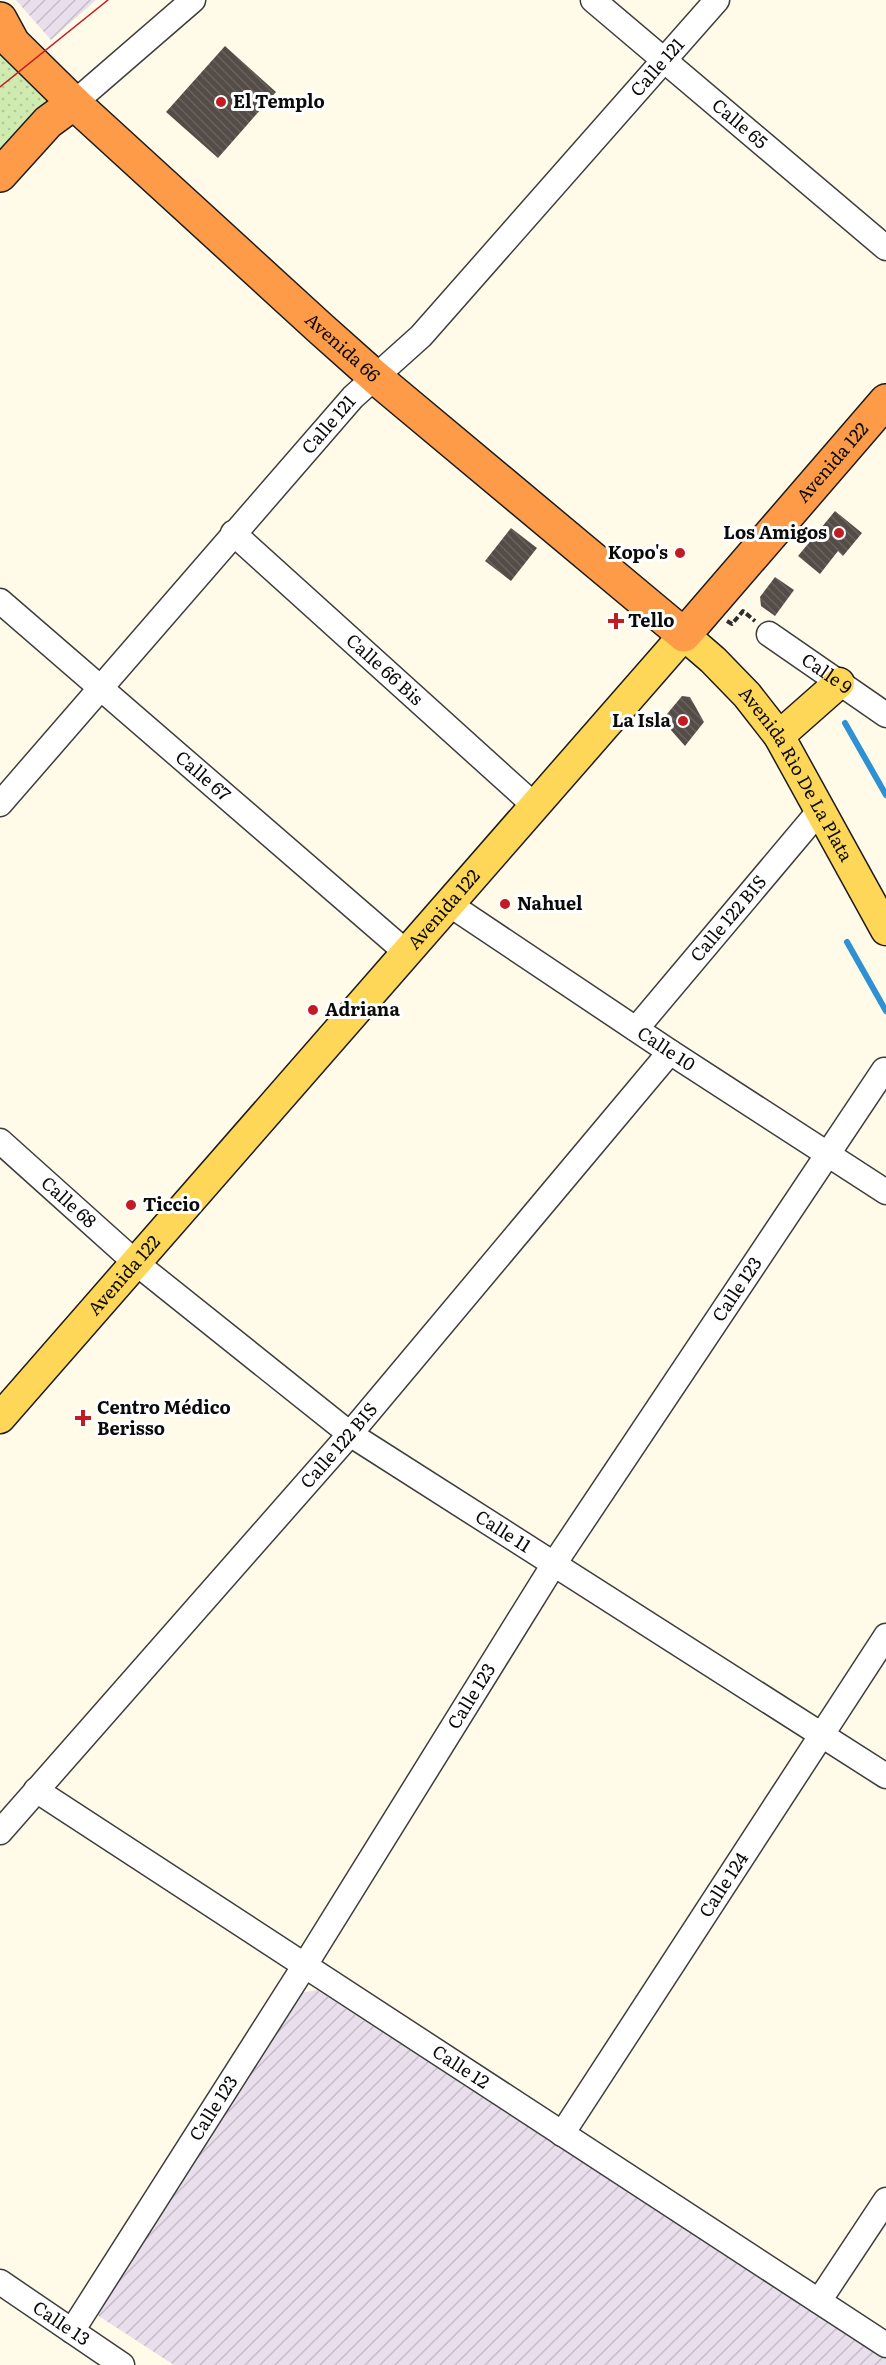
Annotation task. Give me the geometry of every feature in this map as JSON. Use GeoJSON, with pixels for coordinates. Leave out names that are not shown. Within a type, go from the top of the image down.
{"type":"FeatureCollection","features":[{"type":"Feature","properties":{"kind":"highway","name":"Avenida 66"},"geometry":{"type":"LineString","coordinates":[[4,33],[74,103],[375,377],[684,635]]}},
{"type":"Feature","properties":{"kind":"highway"},"geometry":{"type":"LineString","coordinates":[[0,175],[48,122],[74,103]]}},
{"type":"Feature","properties":{"kind":"highway","name":"Avenida 122"},"geometry":{"type":"LineString","coordinates":[[684,635],[886,401]]}},
{"type":"Feature","properties":{"kind":"main road","name":"Avenida Rìo De La Plata"},"geometry":{"type":"LineString","coordinates":[[684,635],[713,660],[747,695],[779,736],[886,930]]}},
{"type":"Feature","properties":{"kind":"main road","name":"Avenida 122"},"geometry":{"type":"LineString","coordinates":[[0,1418],[684,635]]}},
{"type":"Feature","properties":{"kind":"main road"},"geometry":{"type":"LineString","coordinates":[[779,736],[839,683]]}},
{"type":"Feature","properties":{"kind":"street"},"geometry":{"type":"LineString","coordinates":[[74,103],[192,0]]}},
{"type":"Feature","properties":{"kind":"street","name":"Calle 65"},"geometry":{"type":"LineString","coordinates":[[593,0],[886,248]]}},
{"type":"Feature","properties":{"kind":"street","name":"Calle 121"},"geometry":{"type":"LineString","coordinates":[[0,804],[353,397],[421,336],[717,0]]}},
{"type":"Feature","properties":{"kind":"street","name":"Calle 66 Bis"},"geometry":{"type":"LineString","coordinates":[[233,533],[535,806]]}},
{"type":"Feature","properties":{"kind":"street","name":"Calle 67"},"geometry":{"type":"LineString","coordinates":[[0,601],[407,953]]}},
{"type":"Feature","properties":{"kind":"street","name":"Calle 9"},"geometry":{"type":"LineString","coordinates":[[769,633],[886,715]]}},
{"type":"Feature","properties":{"kind":"street","name":"Calle 122 BIS"},"geometry":{"type":"LineString","coordinates":[[636,1029],[821,809]]}},
{"type":"Feature","properties":{"kind":"street","name":"Calle 10"},"geometry":{"type":"LineString","coordinates":[[449,904],[670,1052],[886,1192]]}},
{"type":"Feature","properties":{"kind":"street","name":"Calle 122 BIS"},"geometry":{"type":"LineString","coordinates":[[0,1832],[350,1434],[670,1052]]}},
{"type":"Feature","properties":{"kind":"street","name":"Calle 123"},"geometry":{"type":"LineString","coordinates":[[72,2331],[305,1965],[554,1564],[884,1071]]}},
{"type":"Feature","properties":{"kind":"street","name":"Calle 68"},"geometry":{"type":"LineString","coordinates":[[0,1141],[136,1263]]}},
{"type":"Feature","properties":{"kind":"street","name":"Calle 11"},"geometry":{"type":"LineString","coordinates":[[136,1263],[350,1434],[886,1776]]}},
{"type":"Feature","properties":{"kind":"street","name":"Calle 124"},"geometry":{"type":"LineString","coordinates":[[562,2134],[886,1636]]}},
{"type":"Feature","properties":{"kind":"street","name":"Calle 12"},"geometry":{"type":"LineString","coordinates":[[36,1790],[886,2345]]}},
{"type":"Feature","properties":{"kind":"street"},"geometry":{"type":"LineString","coordinates":[[819,2301],[886,2199]]}},
{"type":"Feature","properties":{"kind":"street","name":"Calle 13"},"geometry":{"type":"LineString","coordinates":[[0,2282],[122,2365]]}},
{"type":"Feature","properties":{"kind":"path"},"geometry":{"type":"LineString","coordinates":[[708,608],[732,624],[743,611],[769,633]]}},
{"type":"Feature","properties":{"kind":"shaded area"},"geometry":{"type":"Polygon","coordinates":[[[16,0],[96,0],[51,40],[16,0]]]}},
{"type":"Feature","properties":{"kind":"shaded area"},"geometry":{"type":"Polygon","coordinates":[[[317,1990],[886,2359],[886,2365],[174,2365],[94,2313],[300,1993],[317,1990]]]}},
{"type":"Feature","properties":{"kind":"green space"},"geometry":{"type":"Polygon","coordinates":[[[0,56],[7,58],[48,99],[0,151],[0,56]]]}},
{"type":"Feature","properties":{"kind":"building","name":"El Templo"},"geometry":{"type":"Polygon","coordinates":[[[225,46],[276,92],[218,158],[166,112],[225,46]]]}},
{"type":"Feature","properties":{"kind":"building"},"geometry":{"type":"Polygon","coordinates":[[[835,511],[862,533],[843,556],[838,551],[820,574],[798,556],[835,511]]]}},
{"type":"Feature","properties":{"kind":"building"},"geometry":{"type":"Polygon","coordinates":[[[511,528],[537,548],[511,581],[485,561],[511,528]]]}},
{"type":"Feature","properties":{"kind":"building"},"geometry":{"type":"Polygon","coordinates":[[[775,577],[794,590],[775,616],[761,606],[760,597],[775,577]]]}},
{"type":"Feature","properties":{"kind":"building","name":"La Isla"},"geometry":{"type":"Polygon","coordinates":[[[682,696],[690,697],[704,722],[685,746],[662,720],[682,696]]]}},
{"type":"Feature","properties":{"kind":"waterway"},"geometry":{"type":"LineString","coordinates":[[845,723],[886,795]]}},
{"type":"Feature","properties":{"kind":"waterway"},"geometry":{"type":"LineString","coordinates":[[847,942],[886,1011]]}},
{"type":"Feature","properties":{"kind":"tram line"},"geometry":{"type":"LineString","coordinates":[[0,87],[108,0]]}},
{"type":"Feature","properties":{"kind":"place","name":"El Templo"},"geometry":{"type":"Point","coordinates":[221,102]}},
{"type":"Feature","properties":{"kind":"place","name":"Los Amigos"},"geometry":{"type":"Point","coordinates":[839,533]}},
{"type":"Feature","properties":{"kind":"place","name":"Kopo's"},"geometry":{"type":"Point","coordinates":[680,553]}},
{"type":"Feature","properties":{"kind":"place","name":"Tello"},"geometry":{"type":"Point","coordinates":[616,621]}},
{"type":"Feature","properties":{"kind":"place","name":"La Isla"},"geometry":{"type":"Point","coordinates":[683,721]}},
{"type":"Feature","properties":{"kind":"place","name":"Nahuel"},"geometry":{"type":"Point","coordinates":[505,904]}},
{"type":"Feature","properties":{"kind":"place","name":"Adriana"},"geometry":{"type":"Point","coordinates":[313,1010]}},
{"type":"Feature","properties":{"kind":"place","name":"Ticcio"},"geometry":{"type":"Point","coordinates":[131,1205]}},
{"type":"Feature","properties":{"kind":"place","name":"Centro Médico Berisso"},"geometry":{"type":"Point","coordinates":[83,1418]}}]}
